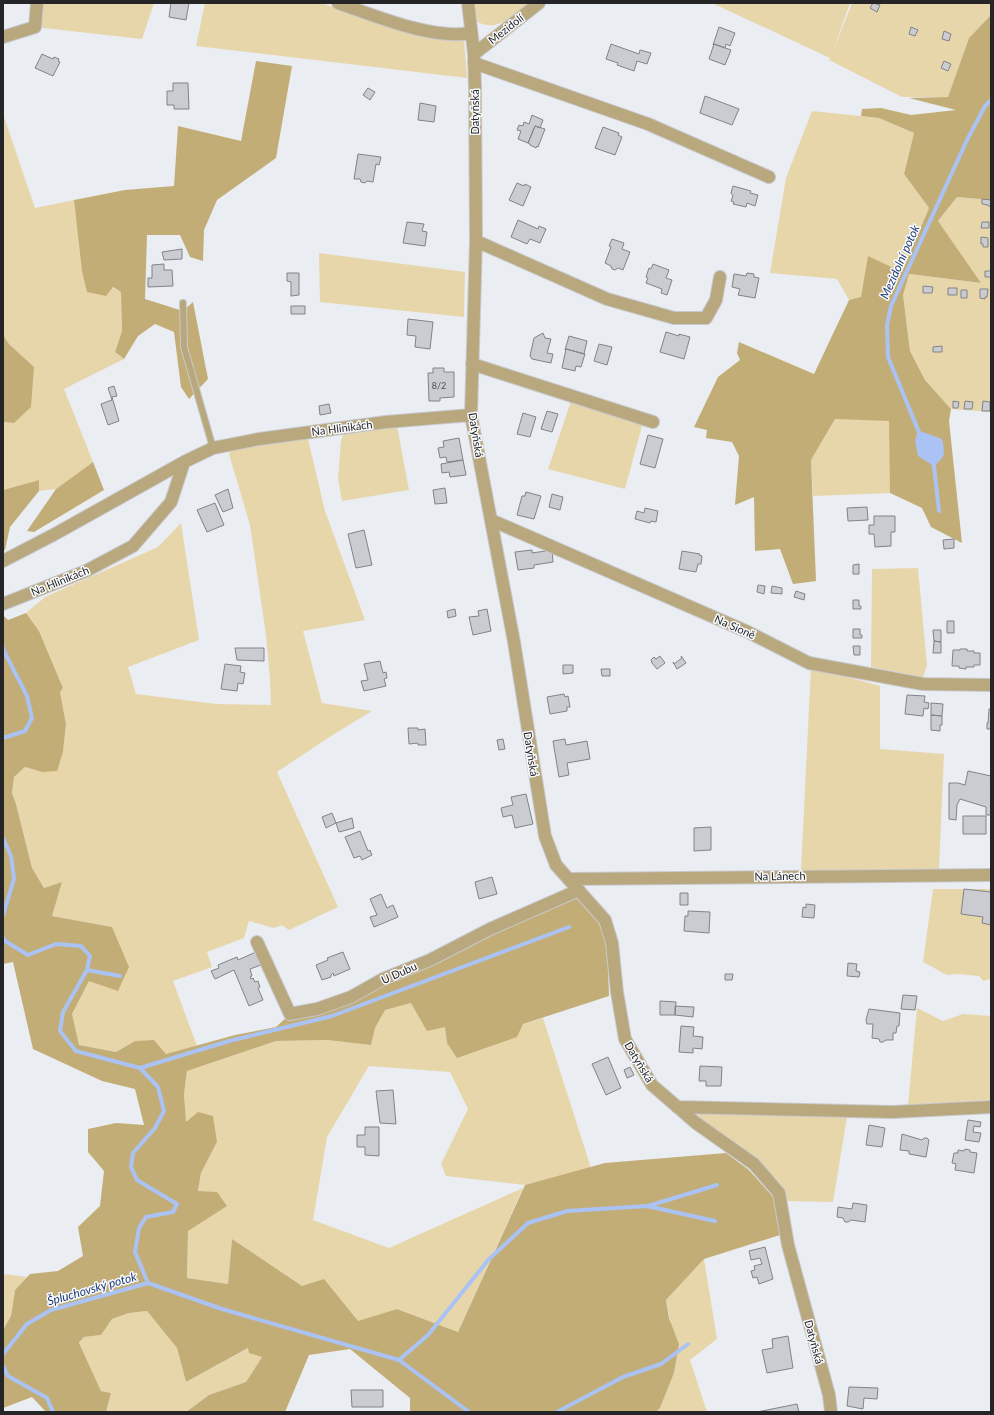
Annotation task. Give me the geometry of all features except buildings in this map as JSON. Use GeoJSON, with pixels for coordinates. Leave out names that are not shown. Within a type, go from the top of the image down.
{"type":"FeatureCollection","features":[{"type":"Feature","properties":{"kind":"street"},"geometry":{"type":"LineString","coordinates":[[3,37],[35,27],[37,3]]}},
{"type":"Feature","properties":{"kind":"street"},"geometry":{"type":"LineString","coordinates":[[338,3],[412,28],[458,35],[471,33]]}},
{"type":"Feature","properties":{"kind":"street","name":"Datyňská"},"geometry":{"type":"LineString","coordinates":[[468,3],[474,59],[476,241],[471,415],[514,642],[545,836],[556,865],[605,920],[612,943],[617,992],[625,1039],[652,1085],[696,1123],[754,1164],[779,1193],[788,1245],[828,1394],[831,1412]]}},
{"type":"Feature","properties":{"kind":"street","name":"Mezidolí"},"geometry":{"type":"LineString","coordinates":[[474,59],[539,3]]}},
{"type":"Feature","properties":{"kind":"street"},"geometry":{"type":"LineString","coordinates":[[474,59],[648,124],[769,177]]}},
{"type":"Feature","properties":{"kind":"street"},"geometry":{"type":"LineString","coordinates":[[476,241],[607,299],[674,318],[706,318],[716,300],[720,277]]}},
{"type":"Feature","properties":{"kind":"street"},"geometry":{"type":"LineString","coordinates":[[472,364],[653,422]]}},
{"type":"Feature","properties":{"kind":"street","name":"Na Hlinikách"},"geometry":{"type":"LineString","coordinates":[[3,561],[56,534],[184,462],[213,448],[258,439],[386,422],[471,415]]}},
{"type":"Feature","properties":{"kind":"street","name":"Na Hlinikách"},"geometry":{"type":"LineString","coordinates":[[3,604],[86,571],[133,546],[171,502],[184,462]]}},
{"type":"Feature","properties":{"kind":"street","name":"Na Sioně"},"geometry":{"type":"LineString","coordinates":[[491,520],[748,632],[809,663],[923,684],[991,685]]}},
{"type":"Feature","properties":{"kind":"street","name":"Na Lánech"},"geometry":{"type":"LineString","coordinates":[[569,879],[991,875]]}},
{"type":"Feature","properties":{"kind":"street","name":"U Dubu"},"geometry":{"type":"LineString","coordinates":[[257,942],[290,1014],[317,1009],[351,997],[383,979],[430,960],[490,929],[579,890]]}},
{"type":"Feature","properties":{"kind":"street"},"geometry":{"type":"LineString","coordinates":[[677,1107],[892,1112],[991,1107]]}},
{"type":"Feature","properties":{"kind":"lane"},"geometry":{"type":"LineString","coordinates":[[183,303],[184,347],[213,448]]}},
{"type":"Feature","properties":{"kind":"shaded area"},"geometry":{"type":"Polygon","coordinates":[[[37,3],[154,3],[142,39],[35,27],[37,3]]]}},
{"type":"Feature","properties":{"kind":"shaded area"},"geometry":{"type":"Polygon","coordinates":[[[205,3],[321,3],[404,30],[464,40],[467,78],[196,46],[205,3]]]}},
{"type":"Feature","properties":{"kind":"shaded area"},"geometry":{"type":"Polygon","coordinates":[[[473,3],[530,3],[504,21],[491,25],[476,21],[473,3]]]}},
{"type":"Feature","properties":{"kind":"shaded area"},"geometry":{"type":"Polygon","coordinates":[[[712,3],[850,3],[832,54],[852,3],[991,3],[991,15],[969,38],[948,97],[902,97],[829,60],[830,58],[712,3]]]}},
{"type":"Feature","properties":{"kind":"shaded area"},"geometry":{"type":"Polygon","coordinates":[[[991,15],[991,200],[957,197],[938,221],[981,283],[909,274],[903,295],[910,351],[925,380],[951,409],[949,421],[962,543],[931,527],[922,508],[890,493],[889,421],[835,419],[811,460],[816,581],[793,584],[780,549],[755,551],[754,497],[735,505],[739,456],[732,442],[706,438],[707,430],[694,427],[718,377],[740,360],[737,353],[739,342],[814,374],[849,300],[861,297],[868,256],[902,272],[929,208],[904,174],[914,133],[879,118],[861,116],[862,109],[881,108],[911,115],[956,110],[909,98],[948,97],[969,38],[991,15]]]}},
{"type":"Feature","properties":{"kind":"shaded area"},"geometry":{"type":"Polygon","coordinates":[[[256,61],[292,66],[276,158],[217,200],[204,230],[203,261],[190,257],[180,235],[147,235],[145,299],[183,311],[193,302],[208,379],[189,399],[181,387],[174,332],[155,324],[138,336],[124,359],[115,352],[122,331],[121,292],[113,287],[106,296],[87,292],[82,271],[74,200],[125,190],[174,186],[178,126],[241,141],[256,61]]]}},
{"type":"Feature","properties":{"kind":"shaded area"},"geometry":{"type":"Polygon","coordinates":[[[812,111],[879,118],[914,133],[904,174],[929,208],[902,272],[861,298],[849,300],[837,279],[770,273],[786,178],[812,111]]]}},
{"type":"Feature","properties":{"kind":"shaded area"},"geometry":{"type":"Polygon","coordinates":[[[3,114],[35,208],[74,200],[83,273],[121,292],[122,331],[115,352],[124,359],[64,389],[93,462],[56,489],[39,491],[39,480],[3,490],[3,422],[14,423],[34,367],[9,344],[3,335],[3,114]]]}},
{"type":"Feature","properties":{"kind":"shaded area"},"geometry":{"type":"Polygon","coordinates":[[[957,197],[991,200],[991,412],[951,409],[925,380],[910,351],[903,295],[908,274],[980,283],[938,221],[957,197]]]}},
{"type":"Feature","properties":{"kind":"shaded area"},"geometry":{"type":"Polygon","coordinates":[[[319,253],[465,272],[464,317],[320,302],[319,253]]]}},
{"type":"Feature","properties":{"kind":"shaded area"},"geometry":{"type":"Polygon","coordinates":[[[3,335],[9,344],[34,367],[31,407],[14,423],[3,422],[3,335]]]}},
{"type":"Feature","properties":{"kind":"shaded area"},"geometry":{"type":"Polygon","coordinates":[[[571,401],[643,422],[625,489],[548,469],[571,401]]]}},
{"type":"Feature","properties":{"kind":"shaded area"},"geometry":{"type":"Polygon","coordinates":[[[835,419],[890,420],[890,493],[813,496],[811,460],[835,419]]]}},
{"type":"Feature","properties":{"kind":"shaded area"},"geometry":{"type":"Polygon","coordinates":[[[397,426],[409,490],[342,501],[338,479],[341,441],[345,430],[397,426]]]}},
{"type":"Feature","properties":{"kind":"shaded area"},"geometry":{"type":"Polygon","coordinates":[[[308,439],[325,511],[365,620],[303,631],[322,703],[372,711],[277,772],[338,907],[289,930],[282,925],[274,928],[249,921],[244,938],[207,952],[212,967],[173,981],[197,1046],[166,1054],[135,1041],[116,1052],[78,1045],[72,1014],[89,981],[112,927],[52,916],[62,882],[44,888],[32,868],[12,793],[14,777],[25,767],[42,772],[63,752],[66,724],[60,692],[63,688],[39,631],[26,613],[45,597],[158,547],[181,523],[199,640],[128,667],[136,694],[216,704],[271,705],[266,635],[250,525],[229,454],[236,443],[308,439]]]}},
{"type":"Feature","properties":{"kind":"shaded area"},"geometry":{"type":"Polygon","coordinates":[[[93,462],[104,490],[34,532],[27,531],[56,489],[93,462]]]}},
{"type":"Feature","properties":{"kind":"shaded area"},"geometry":{"type":"Polygon","coordinates":[[[39,480],[39,491],[10,527],[5,550],[3,551],[3,490],[39,480]]]}},
{"type":"Feature","properties":{"kind":"shaded area"},"geometry":{"type":"Polygon","coordinates":[[[918,568],[927,665],[923,677],[871,667],[872,569],[918,568]]]}},
{"type":"Feature","properties":{"kind":"shaded area"},"geometry":{"type":"Polygon","coordinates":[[[26,613],[39,631],[63,688],[60,692],[66,724],[63,752],[57,771],[42,772],[25,767],[14,777],[12,793],[32,868],[44,888],[62,882],[52,916],[112,927],[129,967],[118,991],[89,981],[72,1014],[79,1045],[116,1052],[135,1041],[154,1040],[166,1054],[235,1035],[276,1027],[290,1014],[317,1009],[579,890],[607,935],[609,996],[523,1024],[517,1037],[457,1058],[447,1043],[445,1027],[427,1031],[411,1003],[385,1010],[375,1028],[371,1045],[327,1040],[276,1041],[187,1071],[184,1094],[186,1122],[198,1112],[213,1116],[217,1142],[201,1173],[198,1191],[217,1192],[227,1206],[188,1231],[187,1278],[228,1284],[232,1239],[302,1286],[324,1279],[358,1321],[397,1309],[458,1332],[525,1185],[605,1163],[726,1153],[749,1170],[774,1198],[783,1234],[704,1259],[666,1300],[669,1318],[679,1344],[674,1373],[660,1408],[656,1412],[410,1412],[410,1398],[350,1349],[309,1355],[285,1412],[186,1412],[209,1395],[246,1382],[262,1357],[249,1353],[248,1348],[186,1382],[177,1348],[147,1311],[129,1313],[112,1319],[101,1335],[84,1337],[79,1343],[101,1391],[111,1393],[106,1412],[46,1412],[32,1397],[3,1408],[3,1330],[11,1316],[15,1290],[30,1274],[58,1271],[83,1256],[78,1227],[100,1206],[104,1171],[88,1152],[88,1129],[116,1123],[144,1125],[135,1089],[102,1081],[33,1049],[13,962],[3,964],[3,615],[8,620],[26,613]]]}},
{"type":"Feature","properties":{"kind":"shaded area"},"geometry":{"type":"Polygon","coordinates":[[[811,667],[880,686],[880,749],[944,754],[939,869],[801,871],[811,667]]]}},
{"type":"Feature","properties":{"kind":"shaded area"},"geometry":{"type":"Polygon","coordinates":[[[933,889],[991,889],[991,979],[983,981],[979,976],[957,974],[947,975],[923,962],[933,889]]]}},
{"type":"Feature","properties":{"kind":"shaded area"},"geometry":{"type":"Polygon","coordinates":[[[411,1003],[445,1026],[447,1043],[543,1018],[591,1168],[525,1185],[446,1176],[441,1164],[468,1109],[450,1072],[369,1066],[327,1137],[313,1220],[389,1248],[523,1188],[458,1332],[397,1309],[358,1322],[302,1287],[232,1239],[228,1284],[187,1278],[188,1231],[198,1192],[201,1173],[217,1142],[186,1122],[184,1094],[187,1071],[276,1041],[327,1040],[371,1045],[375,1028],[385,1010],[411,1003]]]}},
{"type":"Feature","properties":{"kind":"shaded area"},"geometry":{"type":"Polygon","coordinates":[[[917,1008],[943,1021],[963,1014],[991,1016],[991,1100],[908,1105],[917,1008]]]}},
{"type":"Feature","properties":{"kind":"shaded area"},"geometry":{"type":"Polygon","coordinates":[[[697,1112],[847,1117],[833,1202],[785,1201],[774,1178],[756,1157],[704,1126],[697,1112]]]}},
{"type":"Feature","properties":{"kind":"shaded area"},"geometry":{"type":"Polygon","coordinates":[[[704,1259],[717,1339],[690,1360],[707,1412],[656,1412],[660,1408],[674,1373],[679,1344],[671,1324],[666,1300],[704,1259]]]}},
{"type":"Feature","properties":{"kind":"shaded area"},"geometry":{"type":"Polygon","coordinates":[[[3,1274],[27,1277],[15,1290],[11,1316],[3,1330],[3,1274]]]}},
{"type":"Feature","properties":{"kind":"shaded area"},"geometry":{"type":"Polygon","coordinates":[[[147,1311],[177,1348],[186,1382],[249,1348],[262,1357],[246,1382],[209,1395],[186,1412],[106,1412],[111,1393],[101,1391],[79,1344],[84,1337],[101,1335],[112,1319],[129,1313],[147,1311]]]}},
{"type":"Feature","properties":{"kind":"water"},"geometry":{"type":"Polygon","coordinates":[[[923,432],[942,439],[944,454],[941,460],[934,466],[918,456],[915,441],[917,434],[923,432]]]}},
{"type":"Feature","properties":{"kind":"waterway","name":"Mezidolní potok"},"geometry":{"type":"LineString","coordinates":[[921,437],[888,357],[887,325],[891,306],[967,140],[985,106],[991,100]]}},
{"type":"Feature","properties":{"kind":"waterway","name":"Mezidolní potok"},"geometry":{"type":"LineString","coordinates":[[932,462],[934,466],[939,511]]}},
{"type":"Feature","properties":{"kind":"waterway","name":"Špluchovský potok"},"geometry":{"type":"LineString","coordinates":[[3,647],[27,696],[32,718],[25,731],[3,738]]}},
{"type":"Feature","properties":{"kind":"waterway","name":"Špluchovský potok"},"geometry":{"type":"LineString","coordinates":[[3,838],[11,856],[14,879],[3,915]]}},
{"type":"Feature","properties":{"kind":"waterway"},"geometry":{"type":"LineString","coordinates":[[140,1068],[229,1041],[332,1016],[569,927]]}},
{"type":"Feature","properties":{"kind":"waterway","name":"Špluchovský potok"},"geometry":{"type":"LineString","coordinates":[[3,937],[5,941],[28,955],[56,944],[81,946],[90,956],[87,970],[63,1012],[60,1031],[76,1051],[140,1068],[158,1087],[164,1111],[155,1128],[133,1153],[131,1167],[137,1180],[177,1204],[173,1212],[146,1217],[139,1228],[135,1252],[148,1283],[51,1310],[27,1324],[3,1354]]}},
{"type":"Feature","properties":{"kind":"waterway"},"geometry":{"type":"LineString","coordinates":[[87,970],[120,976]]}},
{"type":"Feature","properties":{"kind":"waterway"},"geometry":{"type":"LineString","coordinates":[[648,1206],[717,1185]]}},
{"type":"Feature","properties":{"kind":"waterway"},"geometry":{"type":"LineString","coordinates":[[399,1360],[428,1335],[489,1259],[528,1223],[567,1211],[647,1206],[715,1221]]}},
{"type":"Feature","properties":{"kind":"waterway"},"geometry":{"type":"LineString","coordinates":[[148,1283],[222,1309],[399,1360],[469,1412]]}},
{"type":"Feature","properties":{"kind":"waterway"},"geometry":{"type":"LineString","coordinates":[[557,1412],[623,1377],[661,1364],[688,1344]]}},
{"type":"Feature","properties":{"kind":"waterway","name":"Špluchovský potok"},"geometry":{"type":"LineString","coordinates":[[3,1366],[8,1376],[47,1398],[53,1412]]}}]}
